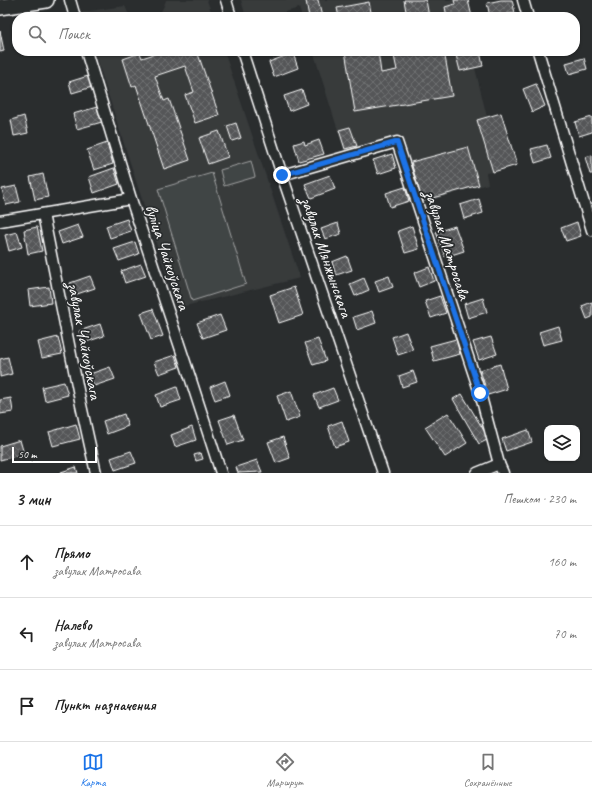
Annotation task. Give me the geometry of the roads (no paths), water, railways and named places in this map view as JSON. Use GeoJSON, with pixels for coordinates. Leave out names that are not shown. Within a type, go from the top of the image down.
{"type":"FeatureCollection","features":[{"type":"Feature","properties":{"kind":"main road"},"geometry":{"type":"LineString","coordinates":[[0,7],[46,0]]}},
{"type":"Feature","properties":{"kind":"street"},"geometry":{"type":"LineString","coordinates":[[70,0],[74,12]]}},
{"type":"Feature","properties":{"kind":"street"},"geometry":{"type":"LineString","coordinates":[[226,0],[230,12]]}},
{"type":"Feature","properties":{"kind":"street"},"geometry":{"type":"LineString","coordinates":[[523,0],[527,12]]}},
{"type":"Feature","properties":{"kind":"street","name":"вуліца Чайкоўскага"},"geometry":{"type":"LineString","coordinates":[[88,56],[131,199],[221,473]]}},
{"type":"Feature","properties":{"kind":"street","name":"завулак Мянжынскага"},"geometry":{"type":"LineString","coordinates":[[244,56],[282,175],[383,473]]}},
{"type":"Feature","properties":{"kind":"street"},"geometry":{"type":"LineString","coordinates":[[540,56],[592,230]]}},
{"type":"Feature","properties":{"kind":"street","name":"завулак Матросава"},"geometry":{"type":"LineString","coordinates":[[282,175],[397,142],[480,393],[500,468]]}},
{"type":"Feature","properties":{"kind":"street"},"geometry":{"type":"LineString","coordinates":[[0,221],[131,199]]}},
{"type":"Feature","properties":{"kind":"street","name":"завулак Чайкоўскага"},"geometry":{"type":"LineString","coordinates":[[43,214],[96,473]]}},
{"type":"Feature","properties":{"kind":"street"},"geometry":{"type":"LineString","coordinates":[[477,473],[500,468]]}}]}
